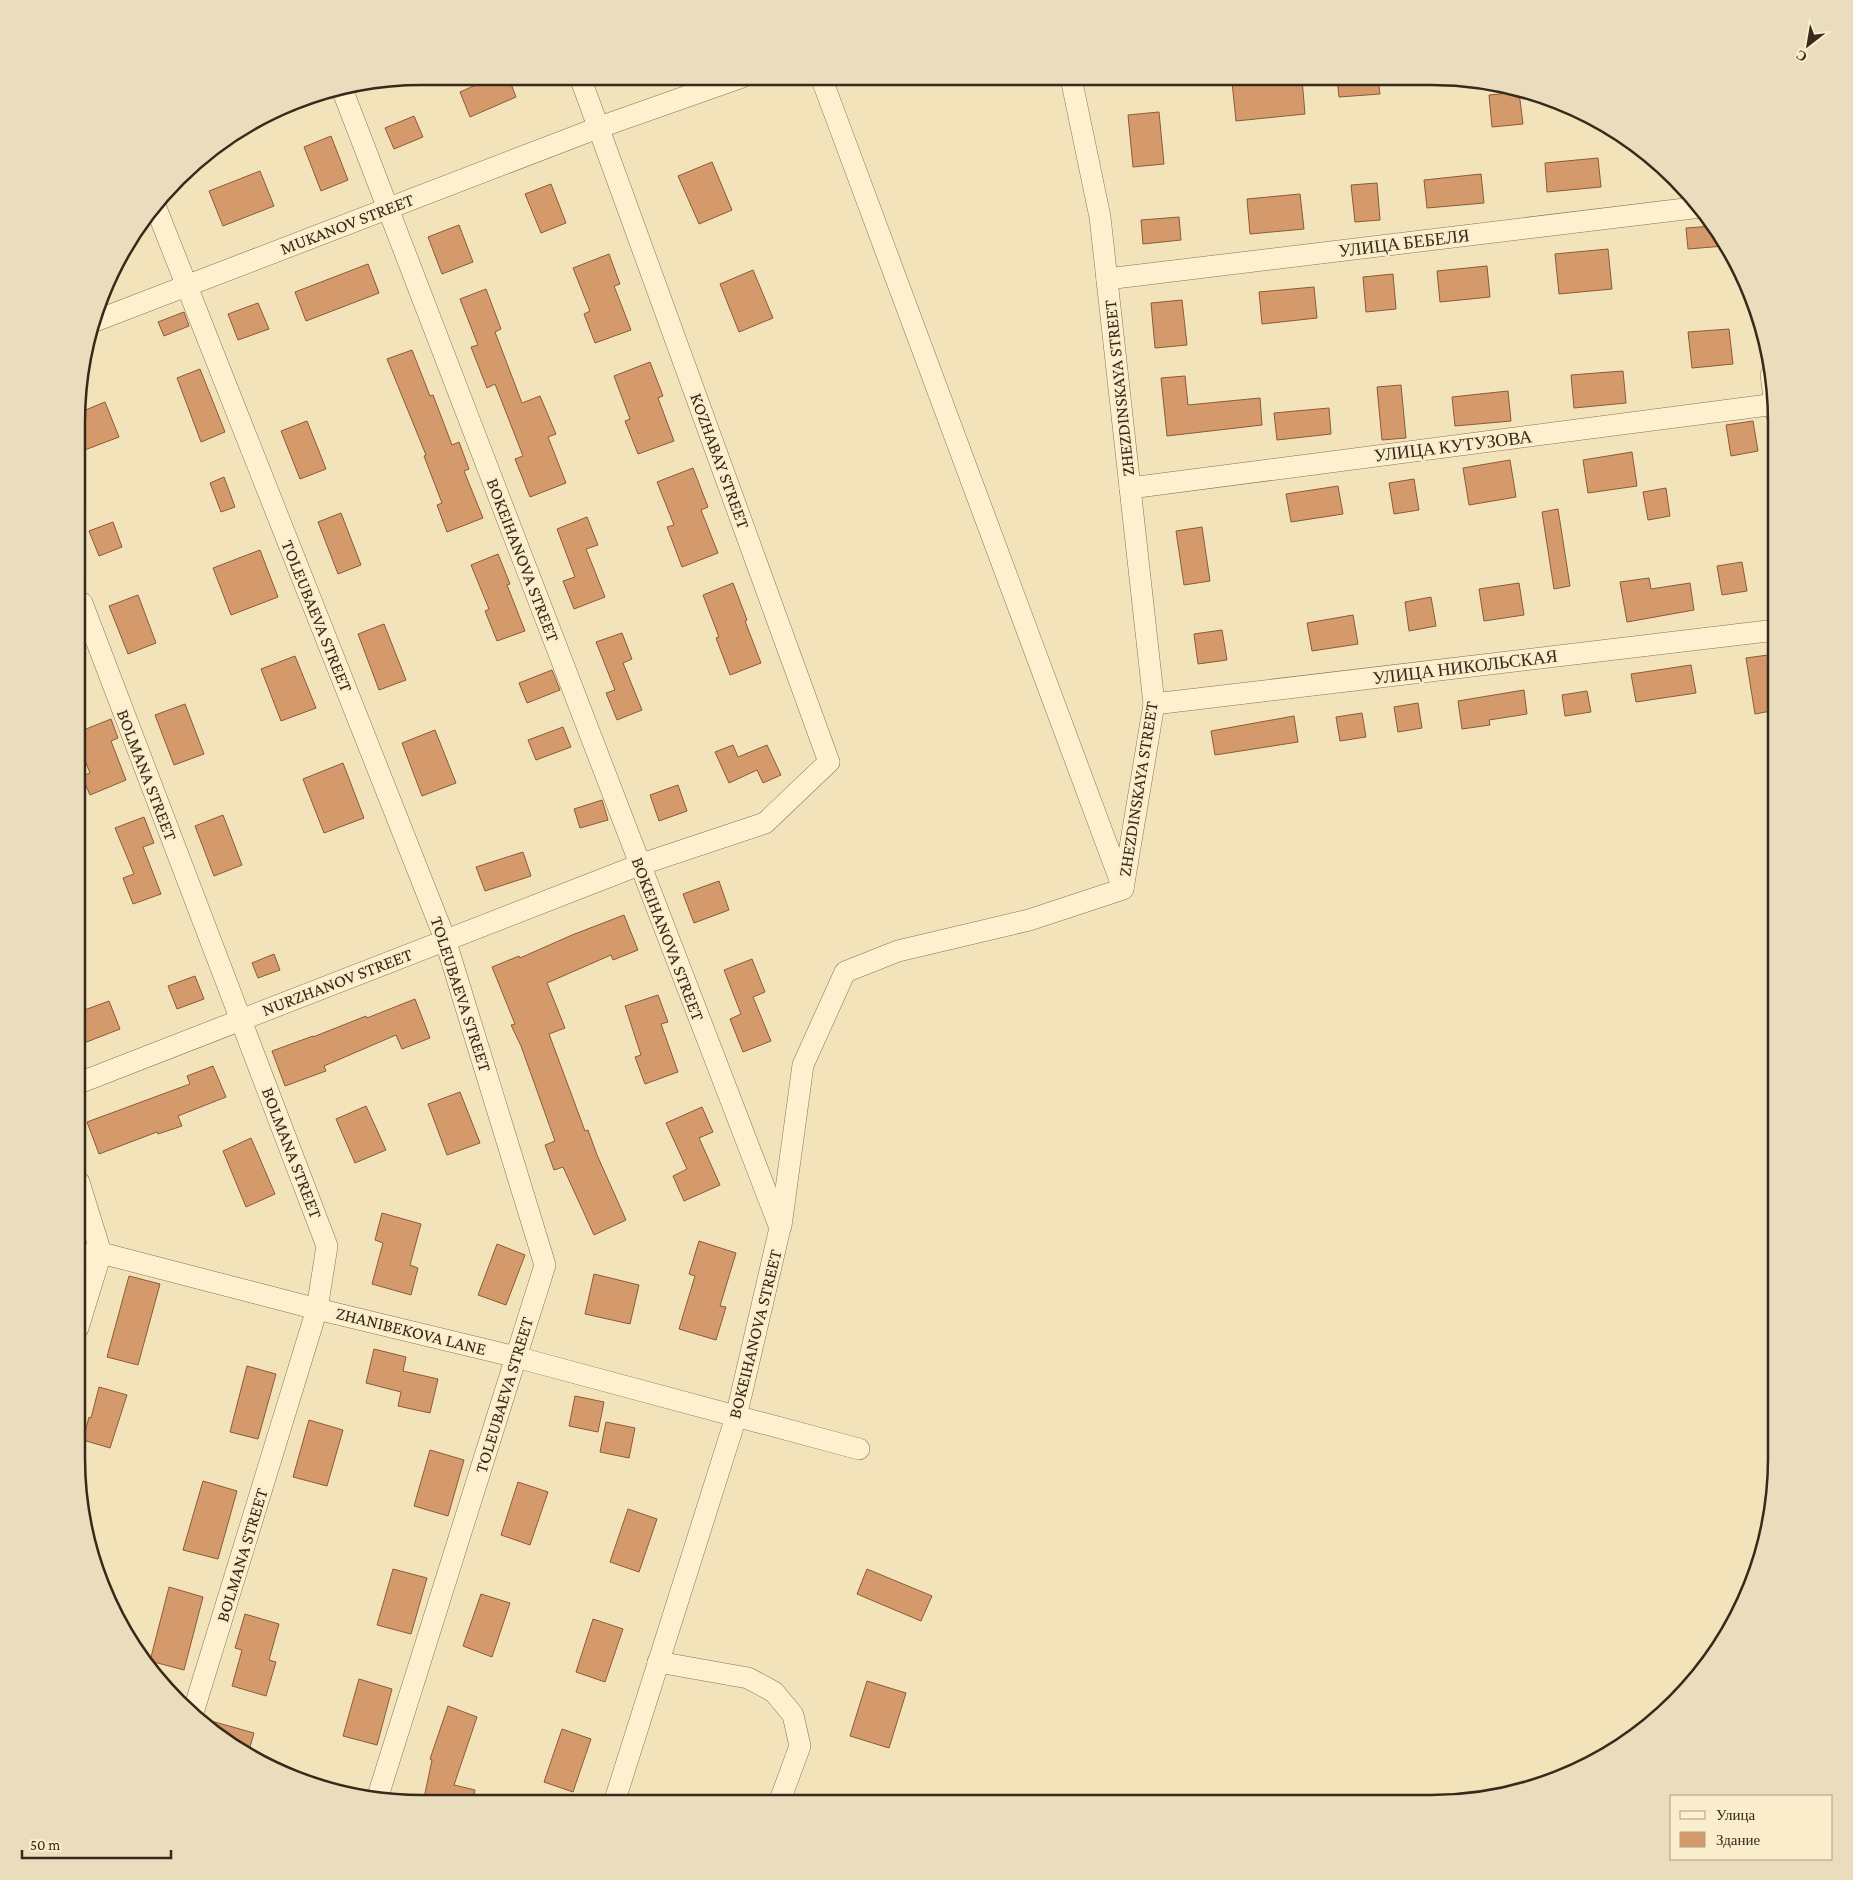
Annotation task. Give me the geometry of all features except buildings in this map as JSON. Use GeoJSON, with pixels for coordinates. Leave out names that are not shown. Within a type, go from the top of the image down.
{"type":"FeatureCollection","features":[{"type":"Feature","properties":{"kind":"street","name":"KOZHABAY STREET"},"geometry":{"type":"LineString","coordinates":[[583,85],[829,762],[765,823]]}},
{"type":"Feature","properties":{"kind":"street","name":"MUKANOV STREET"},"geometry":{"type":"LineString","coordinates":[[101,319],[600,128],[720,85]]}},
{"type":"Feature","properties":{"kind":"street"},"geometry":{"type":"LineString","coordinates":[[824,85],[1123,889]]}},
{"type":"Feature","properties":{"kind":"street","name":"ZHEZDINSKAYA STREET"},"geometry":{"type":"LineString","coordinates":[[780,1228],[803,1065],[845,972],[898,951],[1029,920],[1123,889],[1154,704],[1100,217],[1072,85]]}},
{"type":"Feature","properties":{"kind":"street","name":"BOKEIHANOVA STREET"},"geometry":{"type":"LineString","coordinates":[[344,94],[780,1228],[736,1417],[616,1795]]}},
{"type":"Feature","properties":{"kind":"street","name":"УЛИЦА БЕБЕЛЯ"},"geometry":{"type":"LineString","coordinates":[[1107,280],[1690,207]]}},
{"type":"Feature","properties":{"kind":"street","name":"TOLEUBAEVA STREET"},"geometry":{"type":"LineString","coordinates":[[158,213],[445,939],[545,1264],[379,1792]]}},
{"type":"Feature","properties":{"kind":"street","name":"УЛИЦА КУТУЗОВА"},"geometry":{"type":"LineString","coordinates":[[1130,488],[1767,408]]}},
{"type":"Feature","properties":{"kind":"street","name":"BOLMANA STREET"},"geometry":{"type":"LineString","coordinates":[[85,611],[327,1246],[318,1309],[195,1706]]}},
{"type":"Feature","properties":{"kind":"street","name":"УЛИЦА НИКОЛЬСКАЯ"},"geometry":{"type":"LineString","coordinates":[[1154,704],[1768,631]]}},
{"type":"Feature","properties":{"kind":"street","name":"NURZHANOV STREET"},"geometry":{"type":"LineString","coordinates":[[85,1081],[639,865],[765,823]]}},
{"type":"Feature","properties":{"kind":"street"},"geometry":{"type":"LineString","coordinates":[[85,1204],[101,1253],[85,1305]]}},
{"type":"Feature","properties":{"kind":"street","name":"ZHANIBEKOVA LANE"},"geometry":{"type":"LineString","coordinates":[[85,1254],[101,1253],[318,1309],[516,1357],[858,1448]]}},
{"type":"Feature","properties":{"kind":"street"},"geometry":{"type":"LineString","coordinates":[[658,1662],[748,1678],[774,1692],[793,1715],[800,1746],[783,1795]]}}]}
